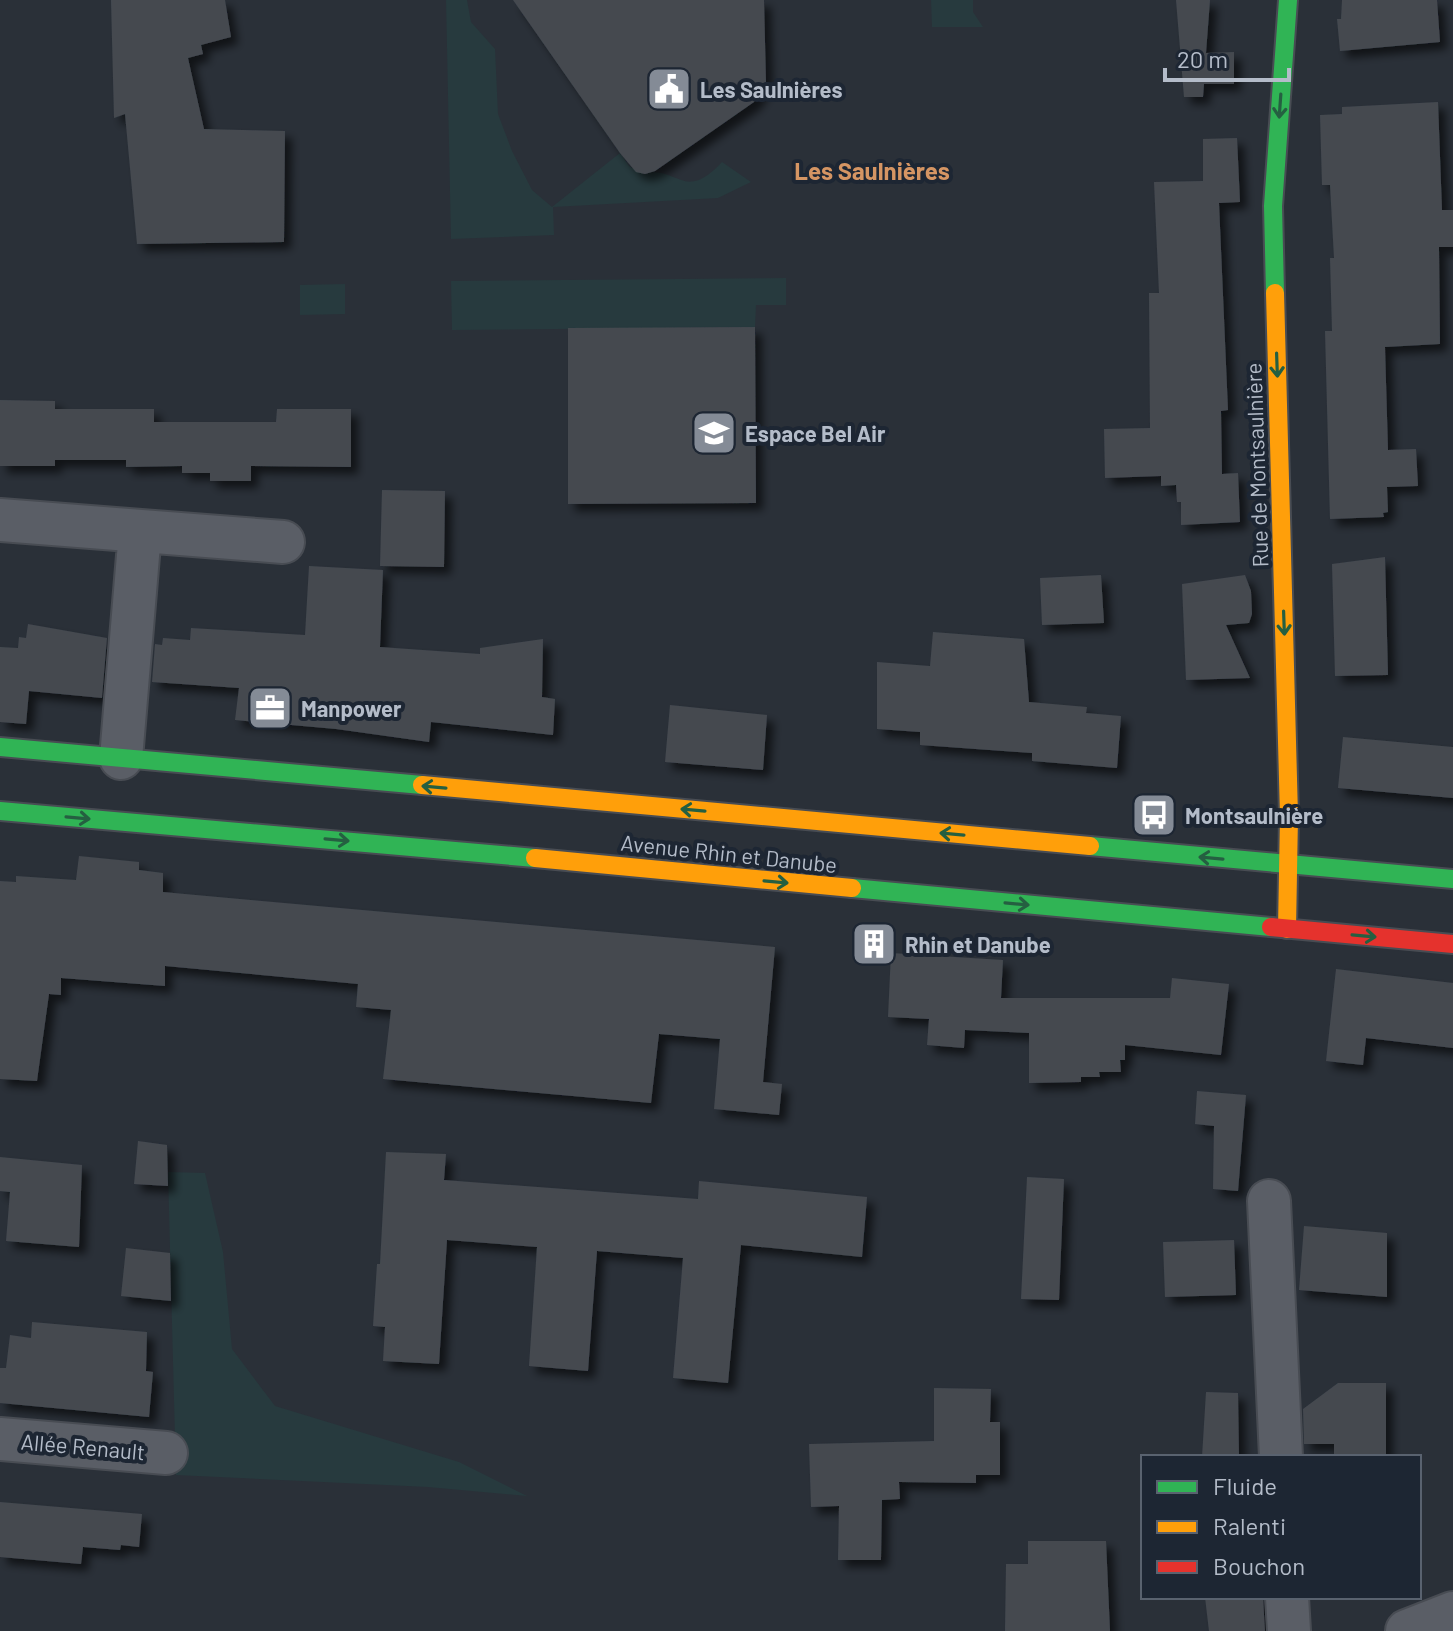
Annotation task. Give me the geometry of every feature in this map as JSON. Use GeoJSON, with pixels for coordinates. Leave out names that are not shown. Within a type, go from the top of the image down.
{"type":"FeatureCollection","features":[{"type":"Feature","properties":{"kind":"main road","name":"Rue de Montsaulnière"},"geometry":{"type":"LineString","coordinates":[[1287,929],[1289,865],[1273,206],[1288,0]]}},
{"type":"Feature","properties":{"kind":"main road","name":"Avenue Rhin et Danube"},"geometry":{"type":"LineString","coordinates":[[0,747],[1453,879]]}},
{"type":"Feature","properties":{"kind":"main road","name":"Avenue Rhin et Danube"},"geometry":{"type":"LineString","coordinates":[[0,811],[1453,944]]}},
{"type":"Feature","properties":{"kind":"street"},"geometry":{"type":"LineString","coordinates":[[0,520],[283,542]]}},
{"type":"Feature","properties":{"kind":"street"},"geometry":{"type":"LineString","coordinates":[[121,758],[140,532]]}},
{"type":"Feature","properties":{"kind":"street"},"geometry":{"type":"LineString","coordinates":[[1269,1201],[1281,1455]]}},
{"type":"Feature","properties":{"kind":"street","name":"Allée Renault"},"geometry":{"type":"LineString","coordinates":[[0,1439],[166,1453]]}},
{"type":"Feature","properties":{"kind":"street"},"geometry":{"type":"LineString","coordinates":[[1287,1599],[1289,1631]]}},
{"type":"Feature","properties":{"kind":"street"},"geometry":{"type":"LineString","coordinates":[[1407,1631],[1453,1613]]}},
{"type":"Feature","properties":{"kind":"green space"},"geometry":{"type":"Polygon","coordinates":[[[446,0],[467,0],[471,22],[495,49],[498,114],[532,190],[552,207],[620,153],[629,166],[644,174],[655,172],[689,182],[709,174],[722,162],[751,182],[718,198],[553,207],[554,235],[451,239],[446,0]]]}},
{"type":"Feature","properties":{"kind":"green space"},"geometry":{"type":"Polygon","coordinates":[[[931,0],[973,0],[973,12],[983,27],[932,27],[931,0]]]}},
{"type":"Feature","properties":{"kind":"green space"},"geometry":{"type":"Polygon","coordinates":[[[786,278],[786,305],[756,305],[755,327],[452,330],[451,281],[786,278]]]}},
{"type":"Feature","properties":{"kind":"green space"},"geometry":{"type":"Polygon","coordinates":[[[345,284],[345,314],[300,315],[300,285],[345,284]]]}},
{"type":"Feature","properties":{"kind":"green space"},"geometry":{"type":"Polygon","coordinates":[[[168,1172],[205,1173],[223,1252],[232,1349],[275,1406],[459,1462],[527,1496],[428,1487],[176,1475],[168,1172]]]}},
{"type":"Feature","properties":{"kind":"building"},"geometry":{"type":"Polygon","coordinates":[[[111,0],[225,0],[231,37],[201,45],[203,54],[188,58],[204,129],[285,131],[284,242],[137,244],[125,114],[114,118],[111,0]]]}},
{"type":"Feature","properties":{"kind":"building","name":"Les Saulnières"},"geometry":{"type":"Polygon","coordinates":[[[513,0],[764,0],[766,83],[754,102],[655,171],[645,174],[636,172],[513,0]]]}},
{"type":"Feature","properties":{"kind":"building"},"geometry":{"type":"Polygon","coordinates":[[[1176,0],[1210,0],[1206,53],[1234,52],[1234,84],[1204,84],[1203,97],[1184,97],[1176,0]]]}},
{"type":"Feature","properties":{"kind":"building"},"geometry":{"type":"Polygon","coordinates":[[[1342,0],[1437,0],[1440,42],[1340,51],[1337,19],[1341,19],[1342,0]]]}},
{"type":"Feature","properties":{"kind":"building"},"geometry":{"type":"Polygon","coordinates":[[[1438,102],[1442,210],[1453,210],[1453,247],[1439,247],[1440,344],[1385,347],[1388,450],[1416,449],[1418,486],[1387,487],[1388,512],[1383,513],[1384,517],[1330,519],[1325,331],[1332,331],[1330,258],[1334,258],[1330,185],[1322,185],[1320,115],[1342,114],[1342,107],[1438,102]]]}},
{"type":"Feature","properties":{"kind":"building"},"geometry":{"type":"Polygon","coordinates":[[[1237,138],[1240,202],[1219,203],[1228,410],[1221,411],[1222,474],[1238,473],[1240,522],[1181,525],[1181,502],[1177,502],[1176,485],[1161,486],[1161,476],[1105,478],[1104,429],[1150,428],[1149,293],[1159,293],[1154,182],[1203,181],[1203,139],[1237,138]]]}},
{"type":"Feature","properties":{"kind":"building"},"geometry":{"type":"Polygon","coordinates":[[[755,327],[756,503],[568,504],[568,328],[755,327]]]}},
{"type":"Feature","properties":{"kind":"building"},"geometry":{"type":"Polygon","coordinates":[[[0,400],[55,401],[55,409],[154,409],[154,422],[276,422],[277,409],[351,409],[351,467],[251,466],[251,481],[210,481],[210,473],[182,473],[182,466],[126,467],[126,460],[55,460],[55,466],[0,466],[0,400]]]}},
{"type":"Feature","properties":{"kind":"building"},"geometry":{"type":"Polygon","coordinates":[[[382,490],[445,491],[444,567],[380,566],[382,490]]]}},
{"type":"Feature","properties":{"kind":"building"},"geometry":{"type":"Polygon","coordinates":[[[1385,557],[1388,675],[1335,676],[1332,564],[1385,557]]]}},
{"type":"Feature","properties":{"kind":"building"},"geometry":{"type":"Polygon","coordinates":[[[309,566],[383,570],[380,647],[480,654],[480,648],[543,639],[542,697],[555,699],[553,735],[431,722],[429,742],[336,729],[235,720],[239,688],[152,682],[155,644],[162,645],[163,638],[190,640],[191,628],[305,635],[309,566]]]}},
{"type":"Feature","properties":{"kind":"building"},"geometry":{"type":"Polygon","coordinates":[[[1101,575],[1104,623],[1042,625],[1040,578],[1101,575]]]}},
{"type":"Feature","properties":{"kind":"building"},"geometry":{"type":"Polygon","coordinates":[[[1245,575],[1251,591],[1252,614],[1249,623],[1226,625],[1250,678],[1186,680],[1182,584],[1245,575]]]}},
{"type":"Feature","properties":{"kind":"building"},"geometry":{"type":"Polygon","coordinates":[[[28,624],[107,638],[102,698],[29,691],[26,724],[0,722],[0,647],[18,648],[19,637],[26,638],[28,624]]]}},
{"type":"Feature","properties":{"kind":"building"},"geometry":{"type":"Polygon","coordinates":[[[933,632],[1024,639],[1029,702],[1087,707],[1086,713],[1121,716],[1117,768],[1032,761],[1032,753],[920,745],[920,732],[877,729],[877,662],[930,666],[933,632]]]}},
{"type":"Feature","properties":{"kind":"building"},"geometry":{"type":"Polygon","coordinates":[[[670,705],[767,715],[763,770],[665,762],[670,705]]]}},
{"type":"Feature","properties":{"kind":"building"},"geometry":{"type":"Polygon","coordinates":[[[1343,737],[1453,747],[1453,798],[1338,788],[1343,737]]]}},
{"type":"Feature","properties":{"kind":"building"},"geometry":{"type":"Polygon","coordinates":[[[79,856],[139,862],[139,870],[163,873],[163,892],[775,947],[763,1082],[782,1084],[779,1115],[714,1109],[720,1039],[659,1034],[651,1103],[383,1079],[391,1010],[356,1007],[358,984],[165,966],[165,986],[61,978],[61,995],[49,994],[37,1081],[0,1079],[0,881],[16,882],[16,876],[76,880],[79,856]]]}},
{"type":"Feature","properties":{"kind":"building"},"geometry":{"type":"Polygon","coordinates":[[[891,953],[1003,960],[1001,998],[1170,998],[1172,978],[1229,984],[1221,1055],[1125,1045],[1125,1060],[1120,1060],[1121,1072],[1099,1072],[1100,1077],[1081,1077],[1081,1082],[1029,1083],[1029,1033],[965,1030],[964,1048],[927,1045],[929,1019],[888,1017],[891,953]]]}},
{"type":"Feature","properties":{"kind":"building"},"geometry":{"type":"Polygon","coordinates":[[[1336,969],[1453,983],[1453,1048],[1366,1038],[1363,1065],[1326,1061],[1336,969]]]}},
{"type":"Feature","properties":{"kind":"building"},"geometry":{"type":"Polygon","coordinates":[[[1197,1091],[1246,1095],[1238,1191],[1213,1189],[1214,1126],[1195,1124],[1197,1091]]]}},
{"type":"Feature","properties":{"kind":"building"},"geometry":{"type":"Polygon","coordinates":[[[138,1141],[167,1145],[168,1186],[134,1184],[138,1141]]]}},
{"type":"Feature","properties":{"kind":"building"},"geometry":{"type":"Polygon","coordinates":[[[386,1152],[446,1154],[444,1180],[698,1199],[699,1181],[867,1197],[862,1257],[741,1245],[728,1383],[673,1378],[683,1258],[597,1251],[588,1371],[529,1366],[537,1247],[447,1240],[439,1364],[383,1361],[385,1327],[373,1326],[386,1152]]]}},
{"type":"Feature","properties":{"kind":"building"},"geometry":{"type":"Polygon","coordinates":[[[0,1157],[82,1165],[79,1247],[6,1241],[10,1192],[0,1191],[0,1157]]]}},
{"type":"Feature","properties":{"kind":"building"},"geometry":{"type":"Polygon","coordinates":[[[1027,1177],[1064,1179],[1059,1300],[1021,1299],[1027,1177]]]}},
{"type":"Feature","properties":{"kind":"building"},"geometry":{"type":"Polygon","coordinates":[[[1304,1226],[1387,1233],[1387,1297],[1299,1290],[1304,1226]]]}},
{"type":"Feature","properties":{"kind":"building"},"geometry":{"type":"Polygon","coordinates":[[[1234,1240],[1236,1295],[1165,1297],[1163,1242],[1234,1240]]]}},
{"type":"Feature","properties":{"kind":"building"},"geometry":{"type":"Polygon","coordinates":[[[126,1248],[170,1253],[171,1301],[121,1296],[126,1248]]]}},
{"type":"Feature","properties":{"kind":"building"},"geometry":{"type":"Polygon","coordinates":[[[32,1322],[147,1332],[146,1371],[153,1372],[149,1417],[0,1403],[0,1368],[6,1368],[10,1335],[31,1338],[32,1322]]]}},
{"type":"Feature","properties":{"kind":"building"},"geometry":{"type":"Polygon","coordinates":[[[1338,1383],[1386,1383],[1386,1455],[1334,1455],[1334,1444],[1304,1444],[1303,1409],[1338,1383]]]}},
{"type":"Feature","properties":{"kind":"building"},"geometry":{"type":"Polygon","coordinates":[[[934,1388],[991,1389],[990,1422],[1000,1422],[1000,1475],[976,1475],[976,1483],[899,1482],[900,1499],[882,1500],[881,1560],[838,1560],[839,1506],[811,1507],[809,1444],[934,1441],[934,1388]]]}},
{"type":"Feature","properties":{"kind":"building"},"geometry":{"type":"Polygon","coordinates":[[[1206,1392],[1238,1393],[1239,1455],[1202,1455],[1206,1392]]]}},
{"type":"Feature","properties":{"kind":"building"},"geometry":{"type":"Polygon","coordinates":[[[0,1502],[142,1514],[139,1547],[121,1545],[120,1550],[83,1547],[81,1564],[0,1557],[0,1502]]]}},
{"type":"Feature","properties":{"kind":"building"},"geometry":{"type":"Polygon","coordinates":[[[1028,1541],[1106,1541],[1110,1631],[1005,1631],[1006,1564],[1028,1564],[1028,1541]]]}},
{"type":"Feature","properties":{"kind":"building"},"geometry":{"type":"Polygon","coordinates":[[[1205,1599],[1263,1599],[1265,1631],[1209,1631],[1205,1599]]]}},
{"type":"Feature","properties":{"kind":"traffic: fast"},"geometry":{"type":"LineString","coordinates":[[1275,293],[1273,206],[1288,0]]}},
{"type":"Feature","properties":{"kind":"traffic: fast"},"geometry":{"type":"LineString","coordinates":[[0,747],[422,785]]}},
{"type":"Feature","properties":{"kind":"traffic: fast"},"geometry":{"type":"LineString","coordinates":[[0,811],[535,858]]}},
{"type":"Feature","properties":{"kind":"traffic: fast"},"geometry":{"type":"LineString","coordinates":[[1090,846],[1453,879]]}},
{"type":"Feature","properties":{"kind":"traffic: fast"},"geometry":{"type":"LineString","coordinates":[[852,888],[1271,927]]}},
{"type":"Feature","properties":{"kind":"traffic: slow"},"geometry":{"type":"LineString","coordinates":[[1275,293],[1289,816],[1287,929]]}},
{"type":"Feature","properties":{"kind":"traffic: slow"},"geometry":{"type":"LineString","coordinates":[[422,785],[1090,846]]}},
{"type":"Feature","properties":{"kind":"traffic: slow"},"geometry":{"type":"LineString","coordinates":[[535,858],[852,888]]}},
{"type":"Feature","properties":{"kind":"traffic: jam"},"geometry":{"type":"LineString","coordinates":[[1271,927],[1453,944]]}},
{"type":"Feature","properties":{"kind":"place","name":"Les Saulnières"},"geometry":{"type":"Point","coordinates":[669,89]}},
{"type":"Feature","properties":{"kind":"place","name":"Espace Bel Air"},"geometry":{"type":"Point","coordinates":[714,433]}},
{"type":"Feature","properties":{"kind":"place","name":"Manpower"},"geometry":{"type":"Point","coordinates":[270,708]}},
{"type":"Feature","properties":{"kind":"place","name":"Montsaulnière"},"geometry":{"type":"Point","coordinates":[1154,815]}},
{"type":"Feature","properties":{"kind":"place","name":"Rhin et Danube"},"geometry":{"type":"Point","coordinates":[874,944]}},
{"type":"Feature","properties":{"kind":"district","name":"Les Saulnières"},"geometry":{"type":"Point","coordinates":[872,170]}}]}
